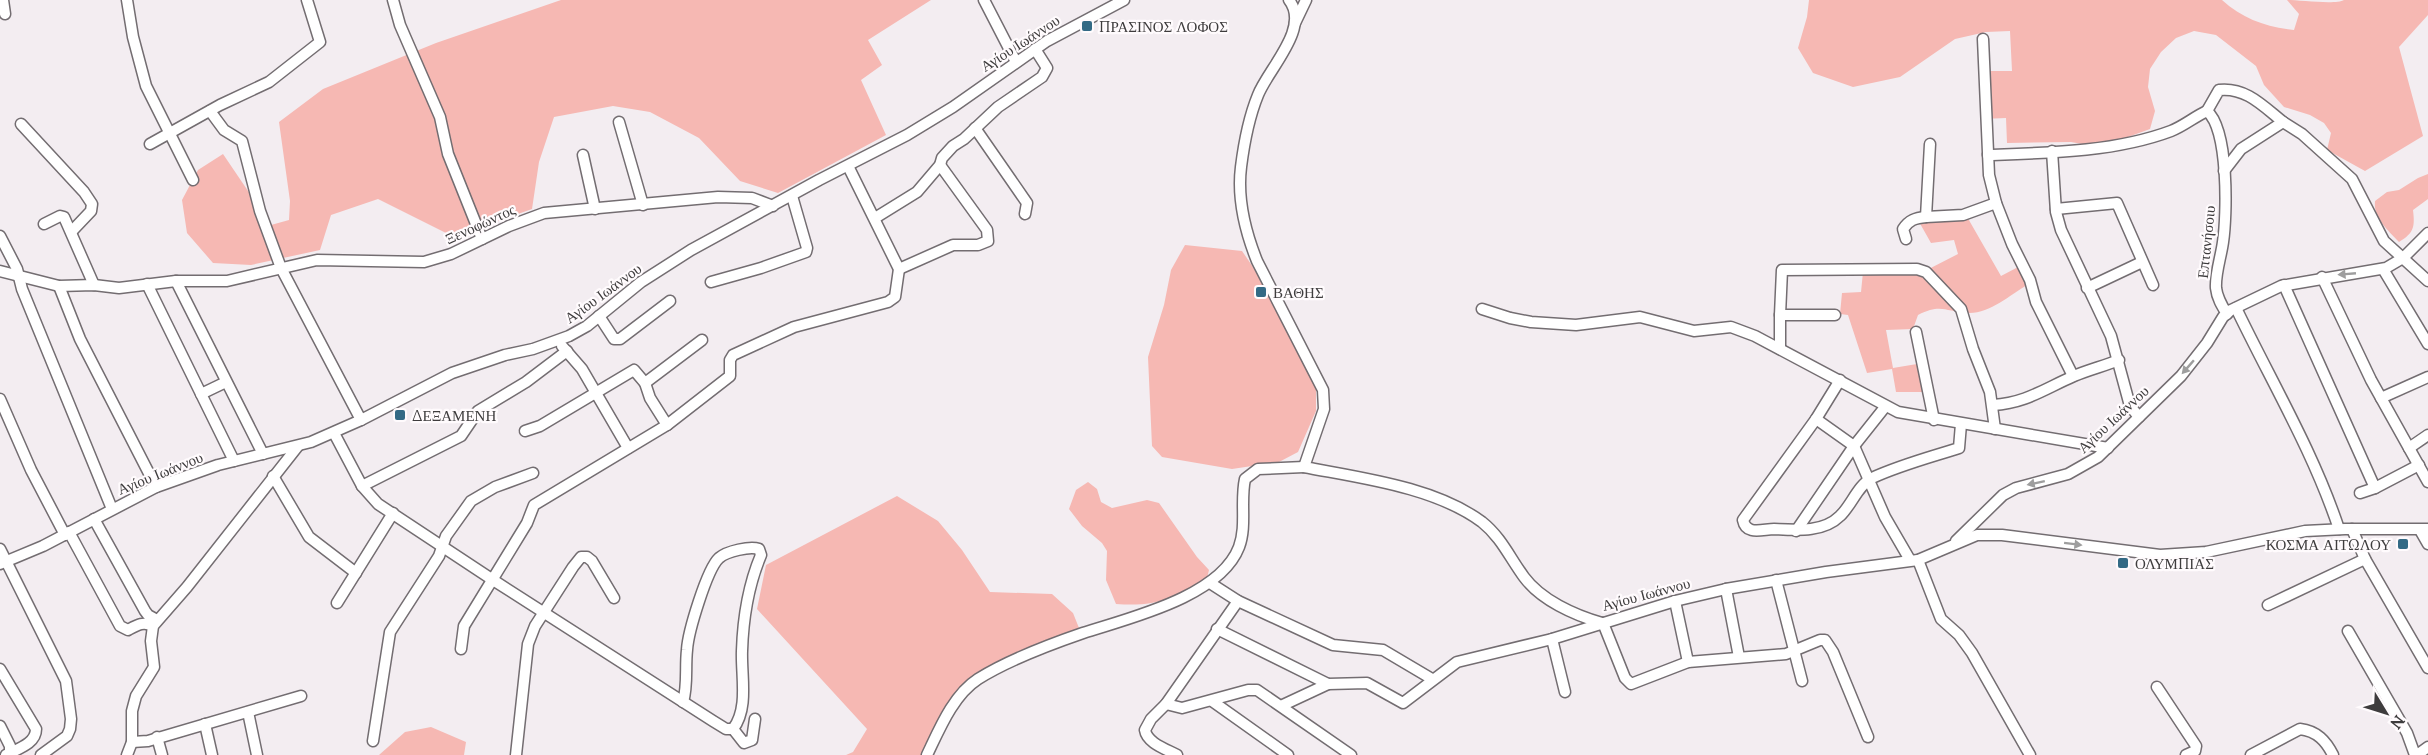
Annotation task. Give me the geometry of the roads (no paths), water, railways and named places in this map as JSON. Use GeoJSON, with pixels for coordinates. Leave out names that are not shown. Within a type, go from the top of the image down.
{"type":"FeatureCollection","features":[{"type":"Feature","properties":{"kind":"street"},"geometry":{"type":"LineString","coordinates":[[3,0],[5,14]]}},
{"type":"Feature","properties":{"kind":"street"},"geometry":{"type":"LineString","coordinates":[[127,0],[133,37],[146,86],[193,180]]}},
{"type":"Feature","properties":{"kind":"street"},"geometry":{"type":"LineString","coordinates":[[150,144],[269,82],[320,42],[307,0]]}},
{"type":"Feature","properties":{"kind":"street"},"geometry":{"type":"LineString","coordinates":[[393,0],[400,26],[440,117],[448,154],[482,239]]}},
{"type":"Feature","properties":{"kind":"street"},"geometry":{"type":"LineString","coordinates":[[984,0],[1016,62]]}},
{"type":"Feature","properties":{"kind":"street","name":"Αγίου Ιωάννου"},"geometry":{"type":"LineString","coordinates":[[3,563],[67,534],[156,487],[234,461],[297,446],[334,433],[452,373],[505,355],[557,342],[587,326],[642,282],[691,250],[907,135],[954,107],[1035,49],[1124,0]]}},
{"type":"Feature","properties":{"kind":"street"},"geometry":{"type":"LineString","coordinates":[[1289,0],[1293,7],[1295,23]]}},
{"type":"Feature","properties":{"kind":"street"},"geometry":{"type":"LineString","coordinates":[[1304,467],[1324,409],[1323,390],[1248,240],[1240,193],[1246,140],[1257,96],[1288,44],[1306,0]]}},
{"type":"Feature","properties":{"kind":"street"},"geometry":{"type":"LineString","coordinates":[[1983,39],[1989,175],[1996,203],[2012,244],[2030,280],[2036,302],[2073,376]]}},
{"type":"Feature","properties":{"kind":"street"},"geometry":{"type":"LineString","coordinates":[[875,219],[917,192],[940,165],[946,152],[998,108],[1046,73],[1047,68],[1035,49]]}},
{"type":"Feature","properties":{"kind":"street"},"geometry":{"type":"LineString","coordinates":[[1988,155],[2065,152],[2145,140],[2187,124],[2207,111],[2211,99],[2219,90],[2229,89],[2259,100],[2283,122],[2302,134],[2352,179],[2378,232],[2428,282]]}},
{"type":"Feature","properties":{"kind":"street"},"geometry":{"type":"LineString","coordinates":[[210,111],[224,130],[242,141],[260,211],[281,268],[300,309],[362,420]]}},
{"type":"Feature","properties":{"kind":"street","name":"Επτανήσοιυ"},"geometry":{"type":"LineString","coordinates":[[2207,111],[2217,130],[2226,188],[2225,222],[2215,286],[2220,303],[2232,310],[2300,432],[2322,480],[2339,529]]}},
{"type":"Feature","properties":{"kind":"street"},"geometry":{"type":"LineString","coordinates":[[619,122],[643,205]]}},
{"type":"Feature","properties":{"kind":"street"},"geometry":{"type":"LineString","coordinates":[[2224,171],[2241,149],[2283,122]]}},
{"type":"Feature","properties":{"kind":"street"},"geometry":{"type":"LineString","coordinates":[[21,124],[84,192],[92,204],[92,211],[72,231]]}},
{"type":"Feature","properties":{"kind":"street"},"geometry":{"type":"LineString","coordinates":[[975,128],[1027,204],[1025,214]]}},
{"type":"Feature","properties":{"kind":"street"},"geometry":{"type":"LineString","coordinates":[[1926,217],[1930,144]]}},
{"type":"Feature","properties":{"kind":"street"},"geometry":{"type":"LineString","coordinates":[[2052,151],[2056,209],[2061,230],[2111,336],[2130,406],[2139,417]]}},
{"type":"Feature","properties":{"kind":"street"},"geometry":{"type":"LineString","coordinates":[[583,156],[595,208]]}},
{"type":"Feature","properties":{"kind":"street"},"geometry":{"type":"LineString","coordinates":[[899,269],[953,245],[978,245],[988,241],[987,230],[940,165]]}},
{"type":"Feature","properties":{"kind":"street"},"geometry":{"type":"LineString","coordinates":[[461,649],[464,626],[527,523],[534,505],[667,425],[730,376],[730,360],[733,355],[794,327],[892,300],[895,297],[899,269],[848,166]]}},
{"type":"Feature","properties":{"kind":"street"},"geometry":{"type":"LineString","coordinates":[[711,282],[806,252],[807,248],[792,196]]}},
{"type":"Feature","properties":{"kind":"street","name":"Ξενοφώντος"},"geometry":{"type":"LineString","coordinates":[[0,271],[59,286],[94,285],[120,288],[176,281],[227,280],[317,260],[424,262],[451,254],[534,216],[595,208],[734,197],[752,198],[773,206]]}},
{"type":"Feature","properties":{"kind":"street"},"geometry":{"type":"LineString","coordinates":[[1906,239],[1903,229],[1906,223],[1914,218],[1963,215],[1996,203]]}},
{"type":"Feature","properties":{"kind":"street"},"geometry":{"type":"LineString","coordinates":[[2056,209],[2117,203],[2152,285]]}},
{"type":"Feature","properties":{"kind":"street"},"geometry":{"type":"LineString","coordinates":[[44,224],[63,217],[72,231],[94,285]]}},
{"type":"Feature","properties":{"kind":"street","name":"Αγίου Ιωάννου"},"geometry":{"type":"LineString","coordinates":[[927,755],[958,699],[976,680],[1010,663],[1081,634],[1175,602],[1210,583],[1229,563],[1239,548],[1243,528],[1242,496],[1245,479],[1258,469],[1304,467],[1379,482],[1450,503],[1485,524],[1500,540],[1522,576],[1537,590],[1560,606],[1585,618],[1603,623],[1675,601],[1726,589],[1914,560],[1954,544],[2003,495],[2016,488],[2068,474],[2084,467],[2108,448],[2193,361],[2232,310],[2284,285],[2322,277],[2383,269],[2403,258],[2428,233]]}},
{"type":"Feature","properties":{"kind":"street"},"geometry":{"type":"LineString","coordinates":[[0,236],[19,277],[112,509]]}},
{"type":"Feature","properties":{"kind":"street"},"geometry":{"type":"LineString","coordinates":[[2087,288],[2142,262]]}},
{"type":"Feature","properties":{"kind":"street"},"geometry":{"type":"LineString","coordinates":[[1780,349],[1782,270],[1921,269],[1961,309],[1961,315],[1990,392],[1995,429]]}},
{"type":"Feature","properties":{"kind":"street"},"geometry":{"type":"LineString","coordinates":[[2383,269],[2428,344]]}},
{"type":"Feature","properties":{"kind":"street"},"geometry":{"type":"LineString","coordinates":[[2322,277],[2381,398],[2428,482]]}},
{"type":"Feature","properties":{"kind":"street"},"geometry":{"type":"LineString","coordinates":[[176,281],[263,454]]}},
{"type":"Feature","properties":{"kind":"street"},"geometry":{"type":"LineString","coordinates":[[147,284],[234,461]]}},
{"type":"Feature","properties":{"kind":"street"},"geometry":{"type":"LineString","coordinates":[[2284,285],[2375,488]]}},
{"type":"Feature","properties":{"kind":"street"},"geometry":{"type":"LineString","coordinates":[[59,286],[80,339],[156,487]]}},
{"type":"Feature","properties":{"kind":"street"},"geometry":{"type":"LineString","coordinates":[[599,316],[610,336],[620,339],[670,302]]}},
{"type":"Feature","properties":{"kind":"street"},"geometry":{"type":"LineString","coordinates":[[1482,309],[1531,322],[1576,325],[1640,317],[1694,332],[1731,327],[1780,349],[1898,412],[2108,448]]}},
{"type":"Feature","properties":{"kind":"street"},"geometry":{"type":"LineString","coordinates":[[1780,315],[1835,315]]}},
{"type":"Feature","properties":{"kind":"street"},"geometry":{"type":"LineString","coordinates":[[1916,332],[1935,420]]}},
{"type":"Feature","properties":{"kind":"street"},"geometry":{"type":"LineString","coordinates":[[645,383],[702,340]]}},
{"type":"Feature","properties":{"kind":"street"},"geometry":{"type":"LineString","coordinates":[[557,342],[576,360],[628,448]]}},
{"type":"Feature","properties":{"kind":"street"},"geometry":{"type":"LineString","coordinates":[[362,486],[461,436],[478,411],[526,382],[567,351]]}},
{"type":"Feature","properties":{"kind":"street"},"geometry":{"type":"LineString","coordinates":[[1993,405],[2011,404],[2030,398],[2073,376],[2119,360]]}},
{"type":"Feature","properties":{"kind":"street"},"geometry":{"type":"LineString","coordinates":[[525,431],[540,426],[634,370],[645,383],[650,398],[667,425]]}},
{"type":"Feature","properties":{"kind":"street"},"geometry":{"type":"LineString","coordinates":[[2381,398],[2428,376]]}},
{"type":"Feature","properties":{"kind":"street"},"geometry":{"type":"LineString","coordinates":[[1839,380],[1816,419],[1743,520],[1746,527],[1753,531],[1776,529],[1796,531],[1817,528],[1832,522],[1840,516],[1869,479],[1959,447],[1961,424]]}},
{"type":"Feature","properties":{"kind":"street"},"geometry":{"type":"LineString","coordinates":[[201,394],[226,382]]}},
{"type":"Feature","properties":{"kind":"street"},"geometry":{"type":"LineString","coordinates":[[0,399],[31,470],[120,626],[128,630],[140,624],[155,623]]}},
{"type":"Feature","properties":{"kind":"street"},"geometry":{"type":"LineString","coordinates":[[1796,531],[1854,446],[1885,407]]}},
{"type":"Feature","properties":{"kind":"street"},"geometry":{"type":"LineString","coordinates":[[1816,419],[1854,446],[1885,517],[1914,560],[1941,619],[1959,635],[1972,653],[2030,755]]}},
{"type":"Feature","properties":{"kind":"street"},"geometry":{"type":"LineString","coordinates":[[334,433],[362,486],[378,504],[683,702],[726,729],[733,729]]}},
{"type":"Feature","properties":{"kind":"street"},"geometry":{"type":"LineString","coordinates":[[2409,448],[2428,435]]}},
{"type":"Feature","properties":{"kind":"street"},"geometry":{"type":"LineString","coordinates":[[128,755],[132,742],[132,711],[136,696],[154,667],[151,641],[155,623],[187,587],[297,446]]}},
{"type":"Feature","properties":{"kind":"street"},"geometry":{"type":"LineString","coordinates":[[2360,493],[2375,488],[2419,465]]}},
{"type":"Feature","properties":{"kind":"street"},"geometry":{"type":"LineString","coordinates":[[373,741],[390,632],[439,556],[447,536],[471,501],[495,487],[533,473]]}},
{"type":"Feature","properties":{"kind":"street"},"geometry":{"type":"LineString","coordinates":[[273,476],[309,537],[356,573]]}},
{"type":"Feature","properties":{"kind":"street"},"geometry":{"type":"LineString","coordinates":[[337,603],[393,513]]}},
{"type":"Feature","properties":{"kind":"street"},"geometry":{"type":"LineString","coordinates":[[94,519],[145,611],[155,623]]}},
{"type":"Feature","properties":{"kind":"street"},"geometry":{"type":"LineString","coordinates":[[1954,544],[1977,535],[2002,535],[2160,555],[2227,548],[2305,531],[2339,529],[2424,530],[2428,544]]}},
{"type":"Feature","properties":{"kind":"street"},"geometry":{"type":"LineString","coordinates":[[2352,529],[2365,559],[2428,668]]}},
{"type":"Feature","properties":{"kind":"street"},"geometry":{"type":"LineString","coordinates":[[0,549],[3,563],[62,671],[68,692],[70,729],[67,736],[41,755]]}},
{"type":"Feature","properties":{"kind":"street"},"geometry":{"type":"LineString","coordinates":[[683,702],[686,693],[687,648],[702,592],[714,564],[726,554],[759,549],[762,555],[750,584],[745,616],[741,712],[733,729]]}},
{"type":"Feature","properties":{"kind":"street"},"geometry":{"type":"LineString","coordinates":[[516,755],[528,644],[535,626],[581,557],[587,557],[592,561],[614,598]]}},
{"type":"Feature","properties":{"kind":"street"},"geometry":{"type":"LineString","coordinates":[[2268,605],[2365,559]]}},
{"type":"Feature","properties":{"kind":"street"},"geometry":{"type":"LineString","coordinates":[[1776,580],[1802,681]]}},
{"type":"Feature","properties":{"kind":"street"},"geometry":{"type":"LineString","coordinates":[[1210,583],[1238,601],[1333,645],[1383,650],[1432,679]]}},
{"type":"Feature","properties":{"kind":"street"},"geometry":{"type":"LineString","coordinates":[[1726,589],[1739,657]]}},
{"type":"Feature","properties":{"kind":"street"},"geometry":{"type":"LineString","coordinates":[[1177,755],[1146,737],[1145,730],[1166,704],[1238,601]]}},
{"type":"Feature","properties":{"kind":"street"},"geometry":{"type":"LineString","coordinates":[[1675,601],[1688,662]]}},
{"type":"Feature","properties":{"kind":"street"},"geometry":{"type":"LineString","coordinates":[[1283,705],[1328,684],[1367,683],[1403,703],[1410,700],[1432,679],[1457,663],[1603,623],[1627,682],[1630,684],[1688,662],[1786,654],[1820,640],[1828,642],[1868,737]]}},
{"type":"Feature","properties":{"kind":"street"},"geometry":{"type":"LineString","coordinates":[[1217,629],[1328,684]]}},
{"type":"Feature","properties":{"kind":"street"},"geometry":{"type":"LineString","coordinates":[[2348,631],[2407,734],[2416,755],[2428,747]]}},
{"type":"Feature","properties":{"kind":"street"},"geometry":{"type":"LineString","coordinates":[[1551,639],[1564,692]]}},
{"type":"Feature","properties":{"kind":"street"},"geometry":{"type":"LineString","coordinates":[[0,669],[36,729],[36,735],[31,741],[8,754],[8,740],[0,726]]}},
{"type":"Feature","properties":{"kind":"street"},"geometry":{"type":"LineString","coordinates":[[2157,687],[2196,746],[2195,751],[2186,755]]}},
{"type":"Feature","properties":{"kind":"street"},"geometry":{"type":"LineString","coordinates":[[1166,704],[1182,708],[1248,690],[1257,690],[1283,705],[1351,755]]}},
{"type":"Feature","properties":{"kind":"street"},"geometry":{"type":"LineString","coordinates":[[132,742],[148,741],[301,696]]}},
{"type":"Feature","properties":{"kind":"street"},"geometry":{"type":"LineString","coordinates":[[1212,701],[1288,755]]}},
{"type":"Feature","properties":{"kind":"street"},"geometry":{"type":"LineString","coordinates":[[248,712],[257,755]]}},
{"type":"Feature","properties":{"kind":"street"},"geometry":{"type":"LineString","coordinates":[[733,729],[738,738],[744,743],[749,743],[752,740],[754,719]]}},
{"type":"Feature","properties":{"kind":"street"},"geometry":{"type":"LineString","coordinates":[[205,724],[212,755]]}},
{"type":"Feature","properties":{"kind":"street"},"geometry":{"type":"LineString","coordinates":[[2251,755],[2300,729],[2315,733],[2333,755]]}},
{"type":"Feature","properties":{"kind":"street"},"geometry":{"type":"LineString","coordinates":[[157,737],[162,755]]}},
{"type":"Feature","properties":{"kind":"place","name":"ΠΡΑΣΙΝΟΣ ΛΟΦΟΣ"},"geometry":{"type":"Point","coordinates":[1087,26]}},
{"type":"Feature","properties":{"kind":"place","name":"ΒΑΘΗΣ"},"geometry":{"type":"Point","coordinates":[1261,292]}},
{"type":"Feature","properties":{"kind":"place","name":"ΔΕΞΑΜΕΝΗ"},"geometry":{"type":"Point","coordinates":[400,415]}},
{"type":"Feature","properties":{"kind":"place","name":"ΚΟΣΜΑ ΑΙΤΩΛΟΥ"},"geometry":{"type":"Point","coordinates":[2403,544]}},
{"type":"Feature","properties":{"kind":"place","name":"ΟΛΥΜΠΙΑΣ"},"geometry":{"type":"Point","coordinates":[2123,563]}}]}
